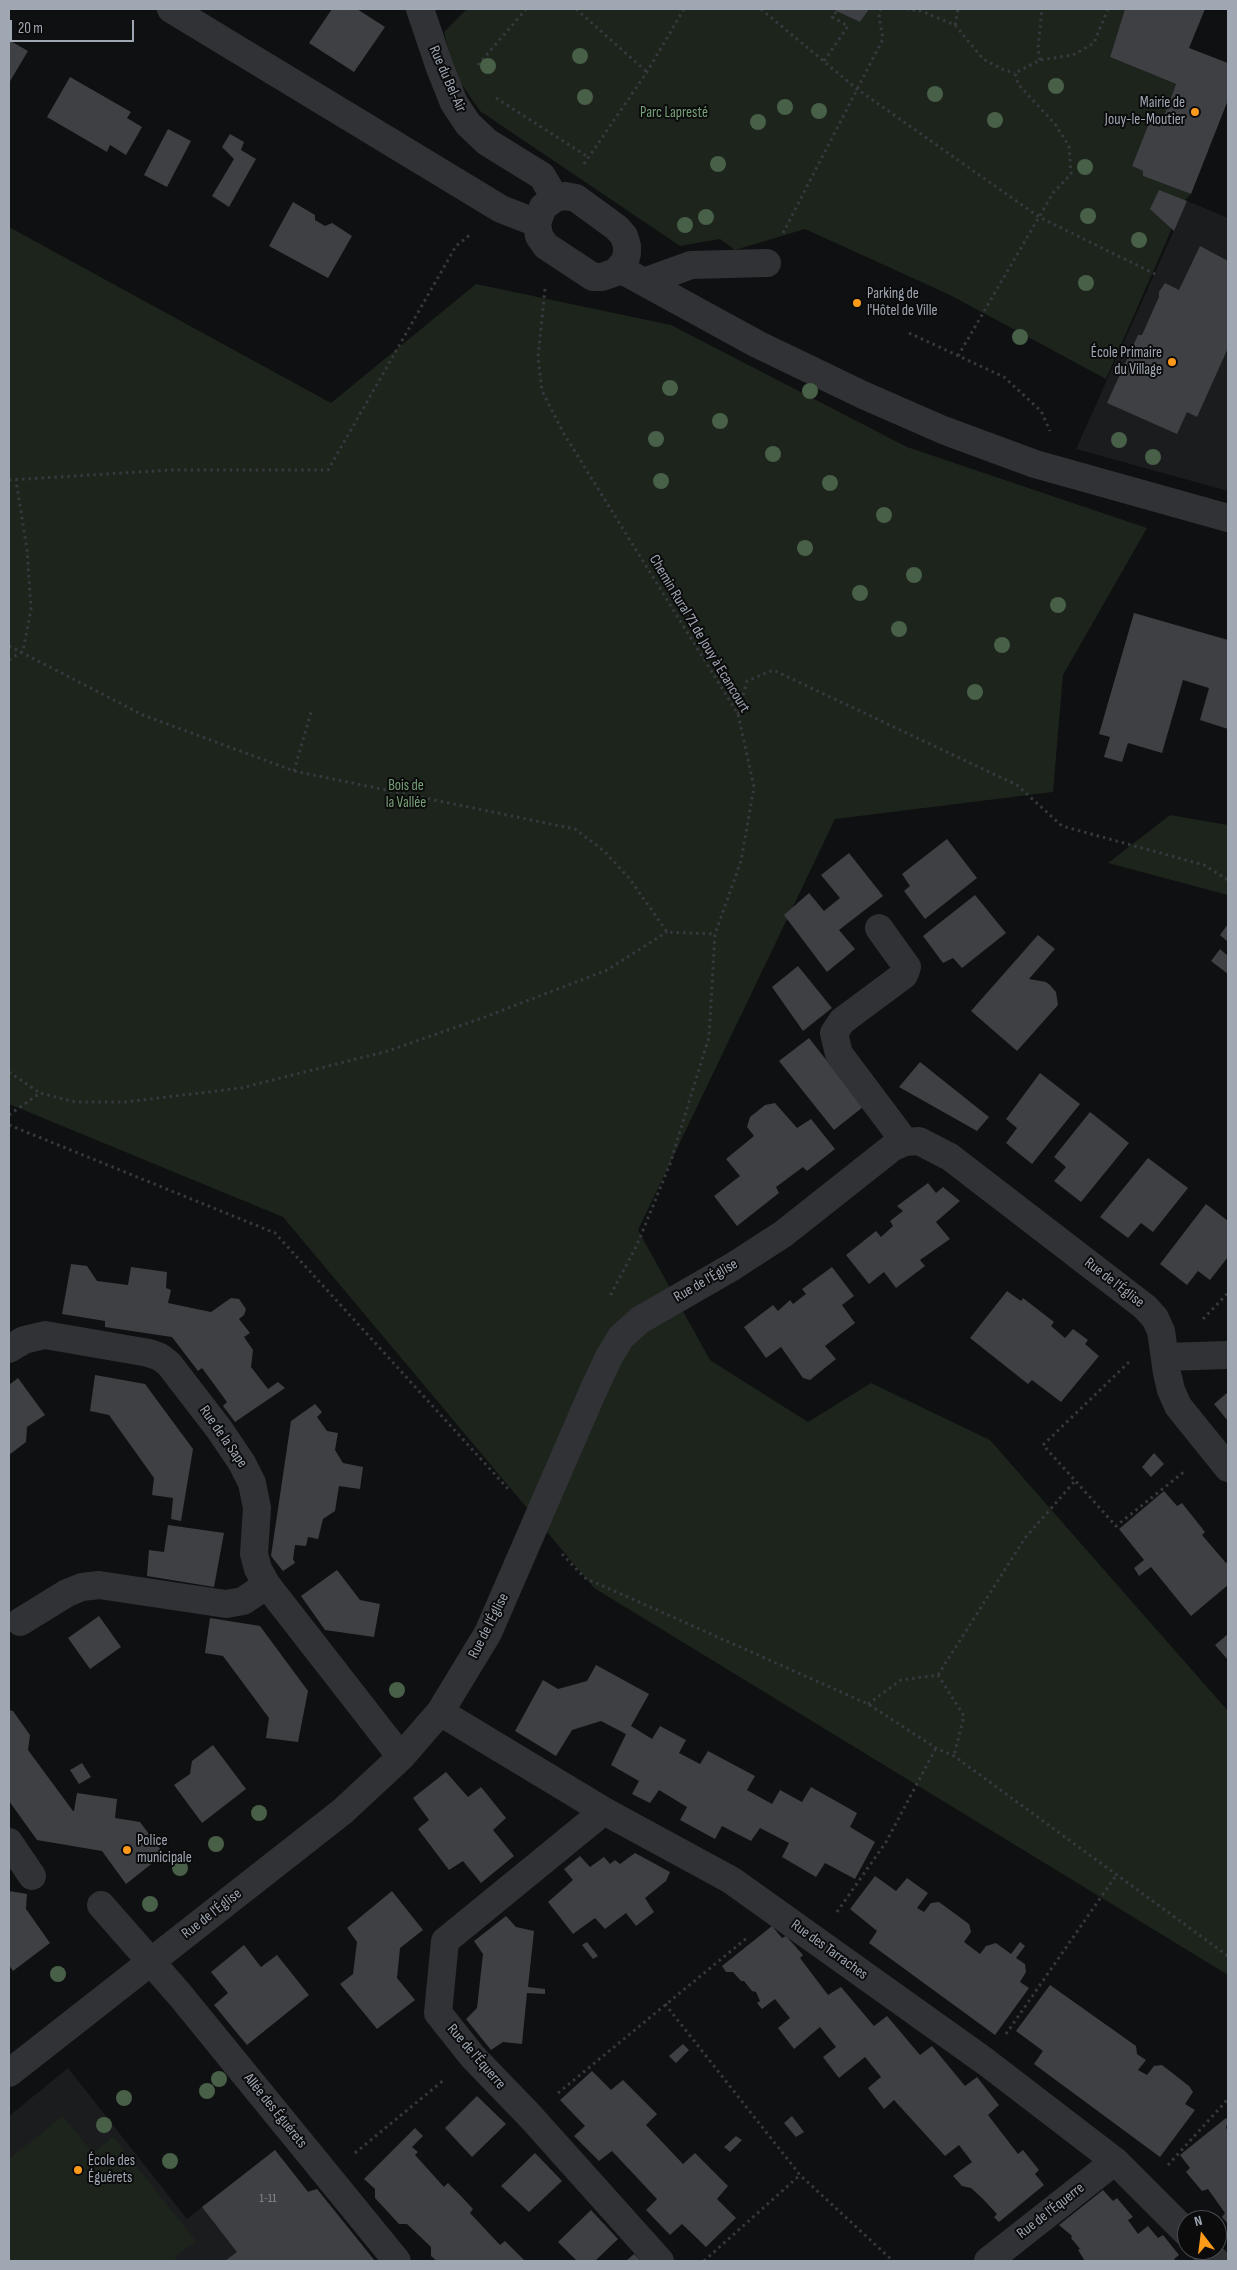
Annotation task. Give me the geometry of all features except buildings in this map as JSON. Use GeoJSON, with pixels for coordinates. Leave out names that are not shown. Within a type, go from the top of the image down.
{"type":"FeatureCollection","features":[{"type":"Feature","properties":{"kind":"street"},"geometry":{"type":"LineString","coordinates":[[172,9],[501,208],[541,235],[593,277],[611,275],[620,269],[625,261],[628,246],[624,236],[617,228],[576,198],[565,196],[555,198],[543,207],[541,235]]}},
{"type":"Feature","properties":{"kind":"street","name":"Rue du Bel-Air"},"geometry":{"type":"LineString","coordinates":[[420,9],[454,102],[468,124],[487,142],[542,176],[555,198]]}},
{"type":"Feature","properties":{"kind":"street"},"geometry":{"type":"LineString","coordinates":[[644,282],[691,265],[767,263]]}},
{"type":"Feature","properties":{"kind":"street"},"geometry":{"type":"LineString","coordinates":[[620,269],[757,344],[863,395],[943,430],[1070,475],[1228,518]]}},
{"type":"Feature","properties":{"kind":"street"},"geometry":{"type":"LineString","coordinates":[[879,928],[907,966],[904,975],[842,1021],[834,1033],[839,1054],[905,1142]]}},
{"type":"Feature","properties":{"kind":"street","name":"Rue de l'Église"},"geometry":{"type":"LineString","coordinates":[[9,2073],[343,1811],[401,1757],[440,1712],[488,1633],[593,1391],[609,1357],[622,1337],[640,1320],[732,1267],[783,1234],[893,1147],[905,1142],[919,1141],[950,1157],[1145,1307],[1155,1318],[1161,1331],[1171,1390],[1178,1406],[1228,1468]]}},
{"type":"Feature","properties":{"kind":"street","name":"Rue de la Sape"},"geometry":{"type":"LineString","coordinates":[[9,1349],[24,1340],[45,1335],[149,1353],[160,1357],[169,1364],[219,1429],[242,1463],[252,1483],[257,1508],[254,1554],[258,1569],[267,1585],[401,1757]]}},
{"type":"Feature","properties":{"kind":"street"},"geometry":{"type":"LineString","coordinates":[[1165,1357],[1228,1354]]}},
{"type":"Feature","properties":{"kind":"street"},"geometry":{"type":"LineString","coordinates":[[20,1622],[67,1592],[82,1587],[98,1585],[226,1604],[243,1601],[267,1585]]}},
{"type":"Feature","properties":{"kind":"street","name":"Rue des Tarraches"},"geometry":{"type":"LineString","coordinates":[[440,1712],[604,1811],[732,1880],[986,2062],[1115,2161],[1177,2222]]}},
{"type":"Feature","properties":{"kind":"street","name":"Rue de l'Équerre"},"geometry":{"type":"LineString","coordinates":[[604,1811],[445,1941],[438,2013],[473,2057],[530,2116],[660,2261]]}},
{"type":"Feature","properties":{"kind":"street"},"geometry":{"type":"LineString","coordinates":[[9,1842],[32,1876]]}},
{"type":"Feature","properties":{"kind":"street","name":"Allée des Éguérets"},"geometry":{"type":"LineString","coordinates":[[101,1905],[151,1962],[397,2261]]}},
{"type":"Feature","properties":{"kind":"street","name":"Rue de l'Équerre"},"geometry":{"type":"LineString","coordinates":[[988,2261],[1115,2161]]}},
{"type":"Feature","properties":{"kind":"path"},"geometry":{"type":"LineString","coordinates":[[472,72],[526,9]]}},
{"type":"Feature","properties":{"kind":"path"},"geometry":{"type":"LineString","coordinates":[[576,9],[647,72]]}},
{"type":"Feature","properties":{"kind":"path"},"geometry":{"type":"LineString","coordinates":[[490,94],[588,157],[647,72],[684,9]]}},
{"type":"Feature","properties":{"kind":"path"},"geometry":{"type":"LineString","coordinates":[[761,9],[857,89],[1039,217],[1155,274]]}},
{"type":"Feature","properties":{"kind":"path"},"geometry":{"type":"LineString","coordinates":[[801,198],[883,39],[879,17],[881,9]]}},
{"type":"Feature","properties":{"kind":"path"},"geometry":{"type":"LineString","coordinates":[[906,9],[921,11],[955,26],[983,59],[1004,70],[1015,73],[1040,60],[1073,55],[1094,43],[1108,9]]}},
{"type":"Feature","properties":{"kind":"path"},"geometry":{"type":"LineString","coordinates":[[955,26],[958,9]]}},
{"type":"Feature","properties":{"kind":"path"},"geometry":{"type":"LineString","coordinates":[[1040,60],[1038,48],[1042,9]]}},
{"type":"Feature","properties":{"kind":"path"},"geometry":{"type":"LineString","coordinates":[[824,61],[848,26],[832,17],[837,12]]}},
{"type":"Feature","properties":{"kind":"path"},"geometry":{"type":"LineString","coordinates":[[958,356],[1053,193],[1071,174],[1069,146],[1055,124],[1030,100],[1018,84],[1015,73]]}},
{"type":"Feature","properties":{"kind":"path","name":"Chemin Rural 71 de Jouy à Ecancourt"},"geometry":{"type":"LineString","coordinates":[[541,235],[544,318],[538,356],[542,391],[564,434],[738,714],[754,787],[741,861],[715,934],[709,1037],[670,1164],[637,1245],[606,1304]]}},
{"type":"Feature","properties":{"kind":"path"},"geometry":{"type":"LineString","coordinates":[[9,480],[171,470],[328,470],[456,246]]}},
{"type":"Feature","properties":{"kind":"path"},"geometry":{"type":"LineString","coordinates":[[909,333],[1004,377],[1041,411],[1070,475]]}},
{"type":"Feature","properties":{"kind":"path"},"geometry":{"type":"LineString","coordinates":[[9,660],[23,651],[31,609],[27,550],[16,480]]}},
{"type":"Feature","properties":{"kind":"path"},"geometry":{"type":"LineString","coordinates":[[9,646],[23,651],[143,715],[294,771],[575,829],[604,851],[630,878],[668,932]]}},
{"type":"Feature","properties":{"kind":"path"},"geometry":{"type":"LineString","coordinates":[[738,714],[747,682],[773,670],[1017,785],[1062,826],[1204,865],[1228,880]]}},
{"type":"Feature","properties":{"kind":"path"},"geometry":{"type":"LineString","coordinates":[[294,771],[311,712]]}},
{"type":"Feature","properties":{"kind":"path"},"geometry":{"type":"LineString","coordinates":[[9,1072],[40,1093],[75,1102],[134,1101],[241,1088],[388,1051],[485,1017],[608,970],[668,932],[715,934]]}},
{"type":"Feature","properties":{"kind":"path"},"geometry":{"type":"LineString","coordinates":[[9,1115],[40,1093]]}},
{"type":"Feature","properties":{"kind":"path"},"geometry":{"type":"LineString","coordinates":[[9,1125],[275,1233],[514,1495]]}},
{"type":"Feature","properties":{"kind":"path"},"geometry":{"type":"LineString","coordinates":[[1105,1385],[1043,1445],[1116,1526],[1174,1480]]}},
{"type":"Feature","properties":{"kind":"path"},"geometry":{"type":"LineString","coordinates":[[868,1704],[901,1680],[938,1675],[1025,1538],[1075,1481]]}},
{"type":"Feature","properties":{"kind":"path"},"geometry":{"type":"LineString","coordinates":[[536,1526],[585,1578],[868,1704],[936,1748],[954,1756],[1228,1956]]}},
{"type":"Feature","properties":{"kind":"path"},"geometry":{"type":"LineString","coordinates":[[938,1675],[964,1716],[954,1756]]}},
{"type":"Feature","properties":{"kind":"path"},"geometry":{"type":"LineString","coordinates":[[817,1941],[886,1842],[936,1748]]}},
{"type":"Feature","properties":{"kind":"path"},"geometry":{"type":"LineString","coordinates":[[986,2062],[1117,1874]]}},
{"type":"Feature","properties":{"kind":"path"},"geometry":{"type":"LineString","coordinates":[[530,2116],[778,1913]]}},
{"type":"Feature","properties":{"kind":"path"},"geometry":{"type":"LineString","coordinates":[[665,2004],[800,2175],[893,2261]]}},
{"type":"Feature","properties":{"kind":"path"},"geometry":{"type":"LineString","coordinates":[[327,2176],[436,2087]]}},
{"type":"Feature","properties":{"kind":"path"},"geometry":{"type":"LineString","coordinates":[[1144,2190],[1228,2099]]}},
{"type":"Feature","properties":{"kind":"path"},"geometry":{"type":"LineString","coordinates":[[704,2261],[800,2175]]}},
{"type":"Feature","properties":{"kind":"shaded area","name":"École Primaire du Village"},"geometry":{"type":"Polygon","coordinates":[[[1187,201],[1228,218],[1228,491],[1076,449],[1187,201]]]}},
{"type":"Feature","properties":{"kind":"shaded area","name":"École des Éguérets"},"geometry":{"type":"Polygon","coordinates":[[[68,2068],[187,2219],[275,2150],[308,2191],[317,2189],[375,2261],[9,2261],[9,2116],[68,2068]]]}},
{"type":"Feature","properties":{"kind":"green space","name":"Parc Lapresté"},"geometry":{"type":"Polygon","coordinates":[[[467,9],[832,9],[860,22],[868,9],[1125,9],[1110,57],[1176,84],[1160,127],[1149,123],[1132,166],[1143,171],[1144,176],[1191,194],[1184,201],[1106,379],[950,295],[805,229],[735,250],[720,239],[680,246],[480,111],[455,75],[444,32],[467,9]]]}},
{"type":"Feature","properties":{"kind":"green space","name":"Bois de la Vallée"},"geometry":{"type":"Polygon","coordinates":[[[9,227],[331,403],[476,284],[671,325],[907,447],[1147,528],[1063,675],[1053,792],[835,819],[638,1230],[710,1360],[808,1422],[871,1383],[990,1440],[1228,1711],[1228,1975],[594,1588],[283,1217],[9,1104],[9,227]]]}},
{"type":"Feature","properties":{"kind":"green space"},"geometry":{"type":"Polygon","coordinates":[[[1170,815],[1228,825],[1228,895],[1108,863],[1170,815]]]}},
{"type":"Feature","properties":{"kind":"green space"},"geometry":{"type":"Polygon","coordinates":[[[63,2116],[93,2153],[113,2137],[196,2241],[175,2257],[178,2261],[9,2261],[9,2159],[63,2116]]]}},
{"type":"Feature","properties":{"kind":"place","name":"Mairie de Jouy-le-Moutier"},"geometry":{"type":"Point","coordinates":[1195,112]}},
{"type":"Feature","properties":{"kind":"place","name":"Parking de l'Hôtel de Ville"},"geometry":{"type":"Point","coordinates":[857,303]}},
{"type":"Feature","properties":{"kind":"place","name":"École Primaire du Village"},"geometry":{"type":"Point","coordinates":[1172,362]}},
{"type":"Feature","properties":{"kind":"place","name":"Police municipale"},"geometry":{"type":"Point","coordinates":[127,1850]}},
{"type":"Feature","properties":{"kind":"place","name":"École des Éguérets"},"geometry":{"type":"Point","coordinates":[78,2170]}}]}
